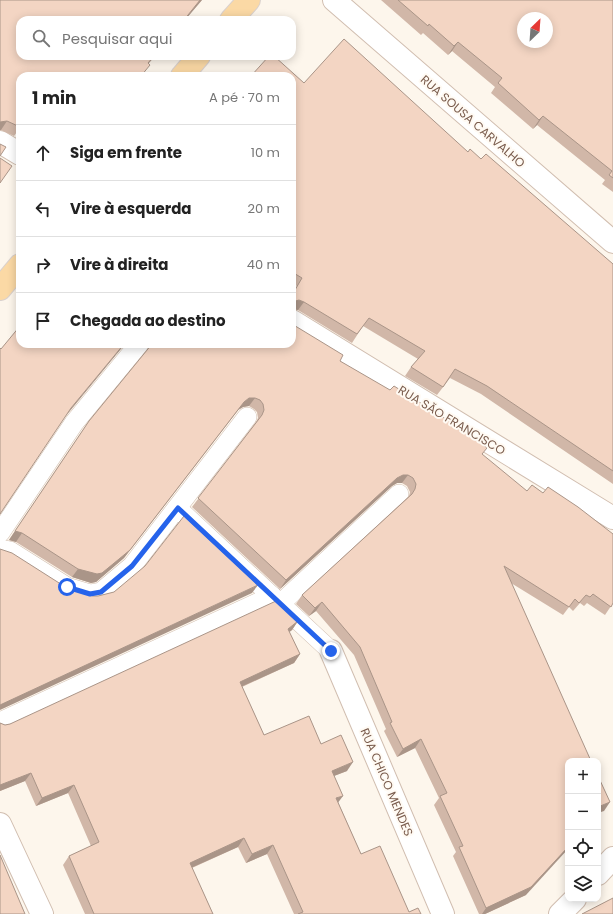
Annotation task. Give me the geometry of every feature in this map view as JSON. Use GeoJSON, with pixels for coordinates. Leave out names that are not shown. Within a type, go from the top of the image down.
{"type":"FeatureCollection","features":[{"type":"Feature","properties":{"kind":"main road"},"geometry":{"type":"LineString","coordinates":[[235,16],[249,0]]}},
{"type":"Feature","properties":{"kind":"main road"},"geometry":{"type":"LineString","coordinates":[[186,72],[196,60]]}},
{"type":"Feature","properties":{"kind":"main road"},"geometry":{"type":"LineString","coordinates":[[0,289],[16,270]]}},
{"type":"Feature","properties":{"kind":"street","name":"RUA SOUSA CARVALHO"},"geometry":{"type":"LineString","coordinates":[[334,0],[613,242]]}},
{"type":"Feature","properties":{"kind":"street"},"geometry":{"type":"LineString","coordinates":[[0,142],[16,152]]}},
{"type":"Feature","properties":{"kind":"street","name":"RUA SÃO FRANCISCO"},"geometry":{"type":"LineString","coordinates":[[296,323],[613,518]]}},
{"type":"Feature","properties":{"kind":"street","name":"RUA CHICO MENDES"},"geometry":{"type":"LineString","coordinates":[[331,651],[443,914]]}},
{"type":"Feature","properties":{"kind":"street"},"geometry":{"type":"LineString","coordinates":[[0,824],[42,914]]}},
{"type":"Feature","properties":{"kind":"street"},"geometry":{"type":"LineString","coordinates":[[601,871],[613,858]]}},
{"type":"Feature","properties":{"kind":"street"},"geometry":{"type":"LineString","coordinates":[[560,914],[571,902]]}},
{"type":"Feature","properties":{"kind":"lane"},"geometry":{"type":"LineString","coordinates":[[0,533],[74,423],[136,348]]}},
{"type":"Feature","properties":{"kind":"lane"},"geometry":{"type":"LineString","coordinates":[[0,549],[10,551],[67,587],[90,594],[101,592],[132,566],[247,417]]}},
{"type":"Feature","properties":{"kind":"lane"},"geometry":{"type":"LineString","coordinates":[[0,722],[276,600],[399,494]]}},
{"type":"Feature","properties":{"kind":"lane"},"geometry":{"type":"LineString","coordinates":[[178,508],[331,651]]}},
{"type":"Feature","properties":{"kind":"building"},"geometry":{"type":"Polygon","coordinates":[[[0,0],[200,0],[187,16],[16,16],[16,60],[151,60],[148,63],[150,65],[144,72],[16,72],[16,125],[7,121],[0,122],[0,0]]]}},
{"type":"Feature","properties":{"kind":"building"},"geometry":{"type":"Polygon","coordinates":[[[398,0],[613,0],[613,178],[609,175],[612,171],[543,116],[539,120],[498,83],[502,78],[458,42],[454,46],[429,24],[428,26],[398,0]]]}},
{"type":"Feature","properties":{"kind":"building"},"geometry":{"type":"Polygon","coordinates":[[[344,39],[468,152],[470,149],[481,159],[486,154],[613,264],[613,471],[487,386],[455,369],[443,387],[411,367],[425,351],[369,318],[357,334],[304,302],[299,300],[296,301],[296,288],[302,278],[296,274],[296,76],[304,83],[344,39]]]}},
{"type":"Feature","properties":{"kind":"building"},"geometry":{"type":"Polygon","coordinates":[[[265,60],[278,60],[292,72],[255,72],[265,60]]]}},
{"type":"Feature","properties":{"kind":"building"},"geometry":{"type":"Polygon","coordinates":[[[0,144],[6,147],[0,156],[0,144]]]}},
{"type":"Feature","properties":{"kind":"building"},"geometry":{"type":"Polygon","coordinates":[[[0,158],[12,166],[0,183],[0,158]]]}},
{"type":"Feature","properties":{"kind":"building"},"geometry":{"type":"Polygon","coordinates":[[[296,326],[343,355],[340,361],[390,390],[394,386],[474,437],[487,448],[482,454],[527,491],[532,485],[543,493],[548,487],[578,507],[613,534],[613,603],[611,607],[593,594],[590,597],[586,595],[579,603],[575,599],[569,607],[504,566],[590,758],[565,758],[565,850],[531,887],[486,908],[459,847],[463,846],[440,796],[447,793],[421,739],[403,749],[390,723],[392,722],[360,647],[322,602],[315,608],[302,595],[412,494],[416,484],[413,478],[408,475],[403,475],[397,478],[286,580],[198,498],[262,415],[264,410],[263,404],[260,400],[249,398],[244,402],[130,550],[102,573],[97,574],[78,569],[22,533],[15,531],[89,421],[149,348],[296,348],[296,326]]]}},
{"type":"Feature","properties":{"kind":"building"},"geometry":{"type":"Polygon","coordinates":[[[16,331],[16,348],[121,348],[71,408],[0,514],[0,348],[1,349],[16,331]]]}},
{"type":"Feature","properties":{"kind":"building"},"geometry":{"type":"Polygon","coordinates":[[[184,516],[258,585],[0,705],[0,549],[12,553],[67,588],[93,596],[98,596],[114,592],[145,566],[184,516]]]}},
{"type":"Feature","properties":{"kind":"building"},"geometry":{"type":"Polygon","coordinates":[[[276,601],[298,621],[288,629],[300,654],[240,682],[264,735],[309,716],[321,744],[341,735],[353,762],[332,771],[343,796],[336,798],[361,854],[380,846],[409,912],[418,908],[421,914],[298,914],[303,912],[273,845],[252,854],[244,838],[190,863],[213,914],[94,914],[69,856],[99,842],[74,785],[42,798],[31,773],[0,785],[0,723],[5,725],[10,724],[276,601]]]}},
{"type":"Feature","properties":{"kind":"building"},"geometry":{"type":"Polygon","coordinates":[[[601,782],[610,802],[601,806],[601,782]]]}},
{"type":"Feature","properties":{"kind":"building"},"geometry":{"type":"Polygon","coordinates":[[[0,855],[25,914],[0,914],[0,855]]]}},
{"type":"Feature","properties":{"kind":"building"},"geometry":{"type":"Polygon","coordinates":[[[613,898],[613,914],[582,914],[613,898]]]}},
{"type":"Feature","properties":{"kind":"route"},"geometry":{"type":"LineString","coordinates":[[67,587],[90,594],[101,592],[132,566],[178,508],[331,651]]}}]}
